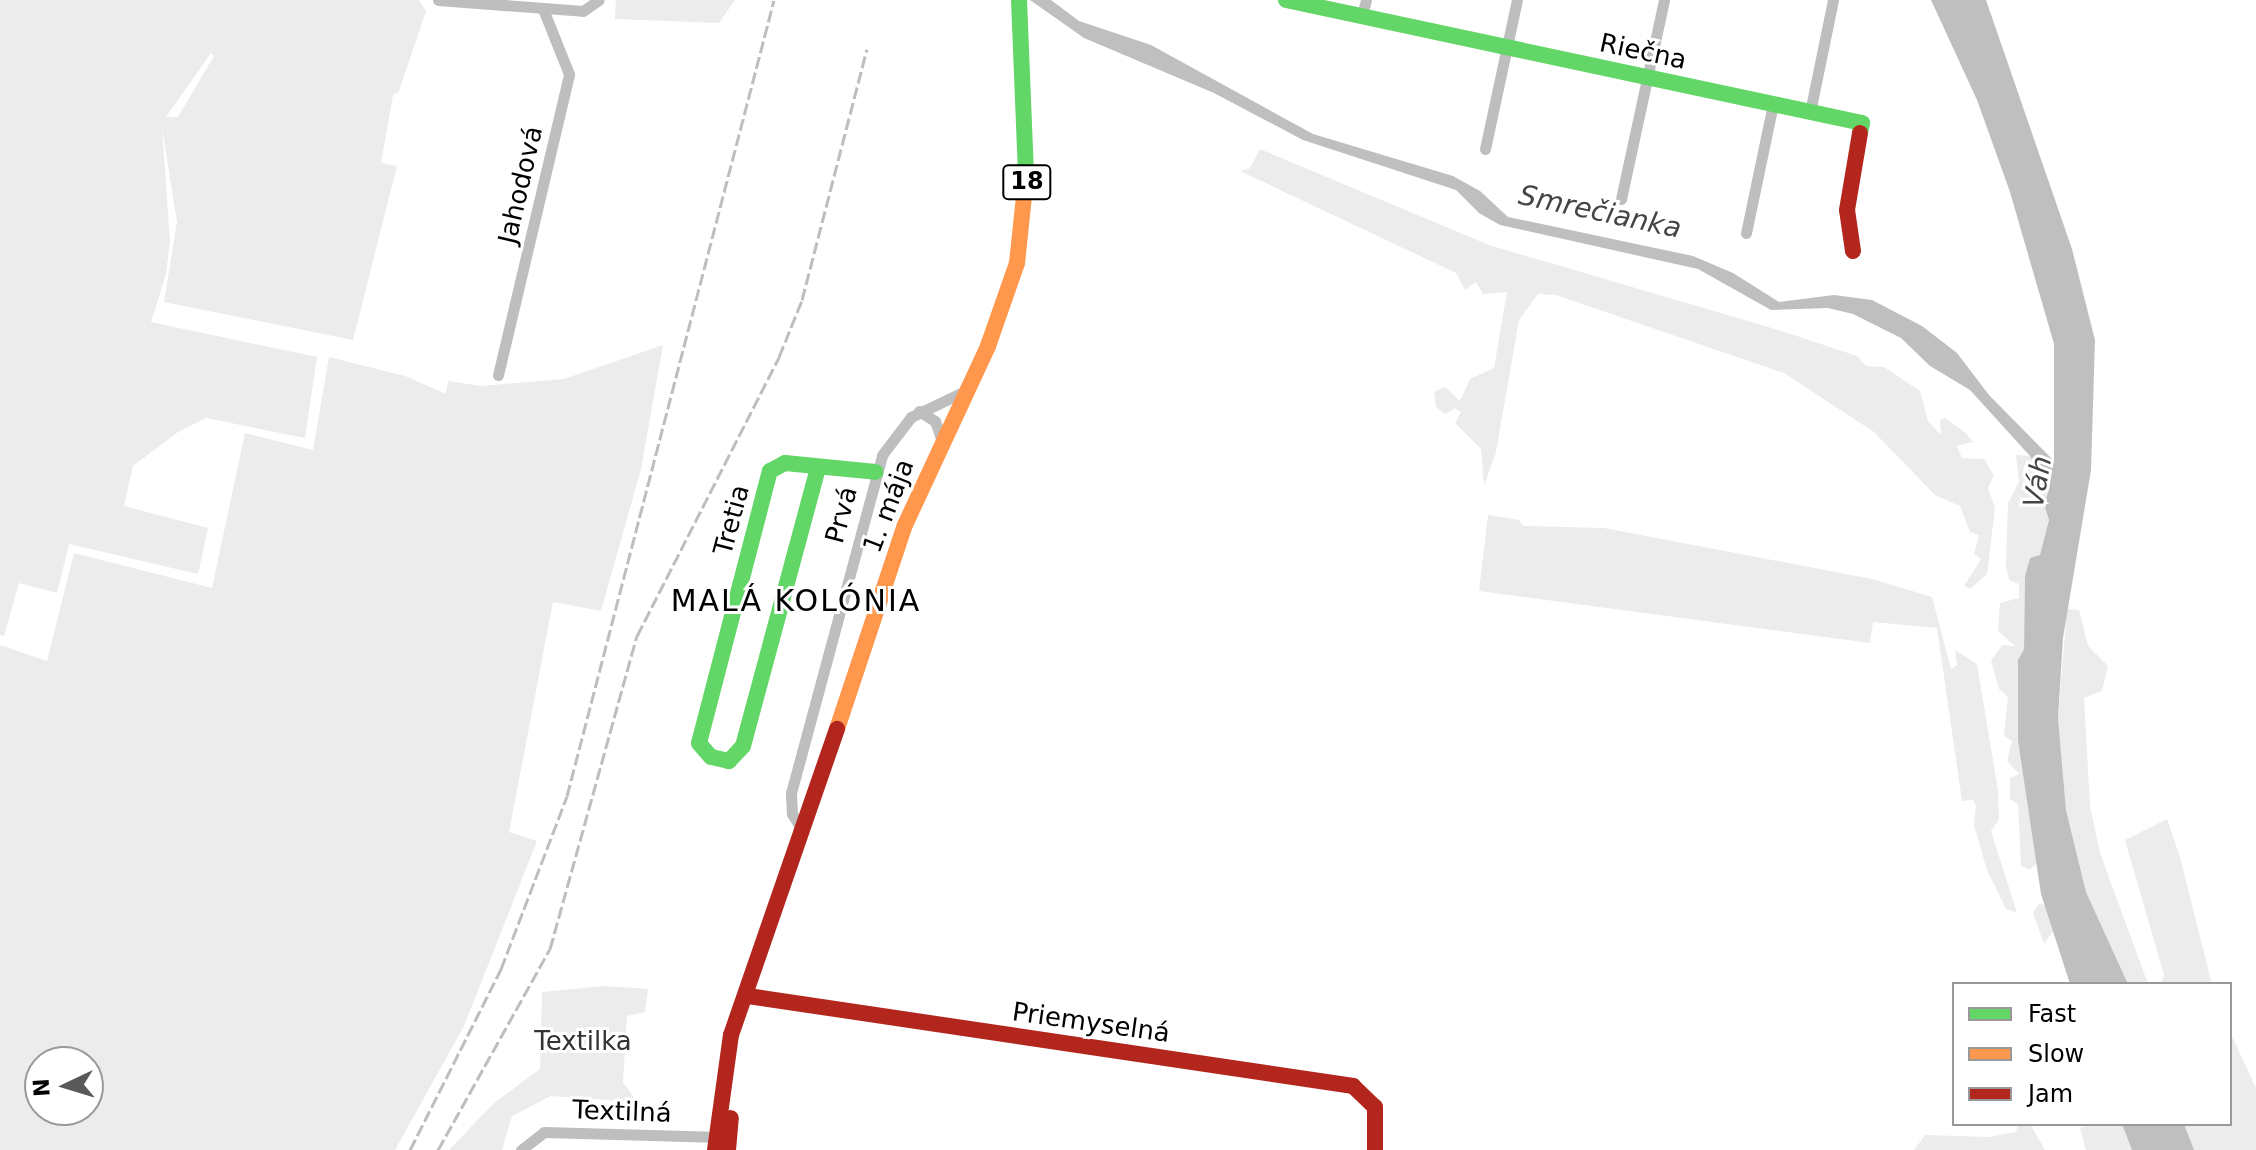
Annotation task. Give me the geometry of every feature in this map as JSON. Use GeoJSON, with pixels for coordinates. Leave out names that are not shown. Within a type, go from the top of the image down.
{"type":"FeatureCollection","features":[{"type":"Feature","properties":{"kind":"street"},"geometry":{"type":"LineString","coordinates":[[438,0],[546,4],[583,11],[599,0]]}},
{"type":"Feature","properties":{"kind":"street","name":"1. mája"},"geometry":{"type":"LineString","coordinates":[[722,1144],[731,1035],[748,996],[905,525],[941,438],[999,320],[1023,231],[1027,165],[1019,0]]}},
{"type":"Feature","properties":{"kind":"street","name":"Riečna"},"geometry":{"type":"LineString","coordinates":[[1286,0],[1364,8],[1507,47],[1862,123],[1847,210],[1853,251]]}},
{"type":"Feature","properties":{"kind":"street"},"geometry":{"type":"LineString","coordinates":[[1485,149],[1517,0]]}},
{"type":"Feature","properties":{"kind":"street"},"geometry":{"type":"LineString","coordinates":[[1621,199],[1664,0]]}},
{"type":"Feature","properties":{"kind":"street"},"geometry":{"type":"LineString","coordinates":[[1810,112],[1833,0]]}},
{"type":"Feature","properties":{"kind":"street","name":"Jahodová"},"geometry":{"type":"LineString","coordinates":[[498,375],[569,74],[546,4]]}},
{"type":"Feature","properties":{"kind":"street"},"geometry":{"type":"LineString","coordinates":[[1746,233],[1773,104]]}},
{"type":"Feature","properties":{"kind":"street","name":"Prvá"},"geometry":{"type":"LineString","coordinates":[[803,832],[792,814],[791,793],[876,472],[889,440],[919,411],[967,390]]}},
{"type":"Feature","properties":{"kind":"street"},"geometry":{"type":"LineString","coordinates":[[919,411],[935,421],[941,438]]}},
{"type":"Feature","properties":{"kind":"street","name":"Tretia"},"geometry":{"type":"LineString","coordinates":[[773,467],[818,468],[743,746],[729,761],[711,757],[699,743],[773,467]]}},
{"type":"Feature","properties":{"kind":"street"},"geometry":{"type":"LineString","coordinates":[[818,468],[876,472]]}},
{"type":"Feature","properties":{"kind":"street","name":"Priemyselná"},"geometry":{"type":"LineString","coordinates":[[748,996],[1353,1086],[1374,1103],[1375,1150]]}},
{"type":"Feature","properties":{"kind":"street","name":"Textilná"},"geometry":{"type":"LineString","coordinates":[[521,1150],[544,1132],[722,1144]]}},
{"type":"Feature","properties":{"kind":"street"},"geometry":{"type":"LineString","coordinates":[[620,1150],[621,1135]]}},
{"type":"Feature","properties":{"kind":"green space"},"geometry":{"type":"Polygon","coordinates":[[[0,0],[419,0],[426,11],[399,91],[393,95],[381,163],[397,166],[353,340],[164,302],[177,222],[162,128],[170,241],[166,274],[151,322],[317,357],[305,438],[206,418],[178,432],[133,466],[124,506],[208,528],[198,574],[69,544],[57,593],[19,583],[4,636],[0,635],[0,0]],[[211,53],[166,117],[178,117],[214,56],[211,53]]]}},
{"type":"Feature","properties":{"kind":"green space"},"geometry":{"type":"Polygon","coordinates":[[[616,0],[735,0],[719,23],[615,19],[616,0]]]}},
{"type":"Feature","properties":{"kind":"green space"},"geometry":{"type":"Polygon","coordinates":[[[1260,149],[1489,245],[1785,332],[1857,356],[1866,366],[1884,367],[1920,391],[1928,421],[1941,435],[1940,420],[1945,418],[1966,433],[1973,442],[1957,446],[1962,458],[1984,459],[1994,475],[1988,488],[1995,508],[1987,574],[1970,589],[1964,586],[1981,559],[1974,554],[1979,535],[1970,532],[1960,506],[1935,495],[1874,432],[1784,373],[1556,295],[1538,294],[1519,320],[1496,452],[1484,486],[1481,449],[1455,423],[1461,412],[1455,408],[1445,414],[1436,407],[1434,392],[1445,387],[1460,401],[1470,379],[1494,368],[1507,292],[1483,294],[1476,282],[1465,290],[1456,273],[1240,171],[1250,168],[1260,149]]]}},
{"type":"Feature","properties":{"kind":"green space"},"geometry":{"type":"Polygon","coordinates":[[[663,345],[641,469],[601,611],[553,602],[509,832],[537,841],[464,1026],[395,1150],[0,1150],[0,645],[47,661],[74,553],[212,588],[245,433],[313,450],[329,357],[405,376],[446,394],[448,381],[481,386],[564,379],[663,345]]]}},
{"type":"Feature","properties":{"kind":"green space"},"geometry":{"type":"Polygon","coordinates":[[[2016,455],[2030,456],[2050,490],[2044,504],[2049,520],[2040,556],[2030,558],[2025,576],[2024,649],[2018,660],[2018,741],[2038,862],[2030,870],[2021,866],[2018,804],[2010,799],[2010,778],[2019,774],[2007,761],[2012,741],[2004,736],[2008,697],[1999,689],[1991,661],[2002,645],[2015,646],[1998,631],[2000,603],[2019,598],[2019,584],[2009,580],[2006,565],[2008,503],[2019,482],[2016,455]]]}},
{"type":"Feature","properties":{"kind":"green space"},"geometry":{"type":"Polygon","coordinates":[[[1488,515],[1519,520],[1523,526],[1604,528],[1872,579],[1932,597],[1951,669],[1957,665],[1955,650],[1977,664],[1998,790],[1999,819],[1991,831],[2017,913],[2006,909],[1987,870],[1974,825],[1976,806],[1973,800],[1962,801],[1937,628],[1873,622],[1870,643],[1479,591],[1488,515]]]}},
{"type":"Feature","properties":{"kind":"green space"},"geometry":{"type":"Polygon","coordinates":[[[2067,609],[2079,610],[2088,646],[2108,666],[2102,691],[2084,698],[2090,806],[2100,853],[2147,982],[2127,982],[2086,892],[2066,810],[2058,718],[2067,609]]]}},
{"type":"Feature","properties":{"kind":"green space"},"geometry":{"type":"Polygon","coordinates":[[[2167,819],[2180,857],[2211,982],[2162,982],[2164,975],[2125,840],[2167,819]]]}},
{"type":"Feature","properties":{"kind":"green space"},"geometry":{"type":"Polygon","coordinates":[[[2039,904],[2047,905],[2055,929],[2044,944],[2033,913],[2039,904]]]}},
{"type":"Feature","properties":{"kind":"green space","name":"Textilka"},"geometry":{"type":"Polygon","coordinates":[[[605,986],[648,989],[645,1012],[627,1016],[623,1082],[637,1102],[551,1096],[512,1116],[502,1150],[449,1150],[494,1103],[540,1069],[542,992],[605,986]]]}},
{"type":"Feature","properties":{"kind":"green space"},"geometry":{"type":"Polygon","coordinates":[[[2232,1036],[2256,1088],[2256,1150],[2194,1150],[2185,1126],[2232,1126],[2232,1036]]]}},
{"type":"Feature","properties":{"kind":"green space"},"geometry":{"type":"Polygon","coordinates":[[[2018,1126],[2031,1126],[2045,1150],[1914,1150],[1925,1135],[1989,1137],[2016,1132],[2018,1126]]]}},
{"type":"Feature","properties":{"kind":"green space"},"geometry":{"type":"Polygon","coordinates":[[[2123,1126],[2132,1150],[2086,1150],[2080,1128],[2123,1126]]]}},
{"type":"Feature","properties":{"kind":"shaded area"},"geometry":{"type":"Polygon","coordinates":[[[1030,0],[1051,0],[1079,21],[1151,45],[1313,134],[1453,176],[1480,191],[1508,217],[1693,256],[1733,273],[1779,302],[1834,295],[1872,300],[1922,326],[1957,353],[1989,395],[2054,461],[2054,344],[2010,192],[1977,100],[1931,0],[1986,0],[2072,249],[2095,340],[2091,470],[2063,638],[2058,718],[2066,810],[2086,892],[2127,982],[2069,982],[2041,894],[2018,741],[2018,660],[2024,649],[2025,576],[2030,558],[2040,555],[2049,520],[2044,504],[2049,490],[2030,456],[1970,390],[1930,366],[1901,338],[1853,314],[1828,308],[1771,310],[1698,269],[1500,225],[1479,213],[1456,190],[1303,140],[1214,93],[1084,38],[1030,0]]]}},
{"type":"Feature","properties":{"kind":"shaded area"},"geometry":{"type":"Polygon","coordinates":[[[2123,1126],[2185,1126],[2194,1150],[2132,1150],[2123,1126]]]}},
{"type":"Feature","properties":{"kind":"railway"},"geometry":{"type":"LineString","coordinates":[[410,1150],[501,969],[567,796],[774,0]]}},
{"type":"Feature","properties":{"kind":"railway"},"geometry":{"type":"LineString","coordinates":[[438,1150],[550,949],[637,636],[779,357],[802,300],[867,49]]}},
{"type":"Feature","properties":{"kind":"traffic: fast"},"geometry":{"type":"LineString","coordinates":[[1019,0],[1026,177]]}},
{"type":"Feature","properties":{"kind":"traffic: fast"},"geometry":{"type":"LineString","coordinates":[[1286,0],[1862,123],[1860,133]]}},
{"type":"Feature","properties":{"kind":"traffic: fast"},"geometry":{"type":"LineString","coordinates":[[818,468],[743,746],[729,761],[711,757],[699,743],[770,471],[785,463],[876,472]]}},
{"type":"Feature","properties":{"kind":"traffic: slow"},"geometry":{"type":"LineString","coordinates":[[837,729],[905,525],[988,346],[1017,263],[1026,177]]}},
{"type":"Feature","properties":{"kind":"traffic: jam"},"geometry":{"type":"LineString","coordinates":[[1853,251],[1847,210],[1860,133]]}},
{"type":"Feature","properties":{"kind":"traffic: jam"},"geometry":{"type":"LineString","coordinates":[[715,1150],[731,1035],[837,729]]}},
{"type":"Feature","properties":{"kind":"traffic: jam"},"geometry":{"type":"LineString","coordinates":[[748,996],[1353,1086],[1375,1107],[1375,1150]]}},
{"type":"Feature","properties":{"kind":"traffic: jam"},"geometry":{"type":"LineString","coordinates":[[728,1150],[731,1118]]}},
{"type":"Feature","properties":{"kind":"district","name":"MALÁ KOLÓNIA"},"geometry":{"type":"Point","coordinates":[796,601]}},
{"type":"Feature","properties":{"kind":"water label","name":"Smrečianka"},"geometry":{"type":"Point","coordinates":[1600,212]}},
{"type":"Feature","properties":{"kind":"water label","name":"Váh"},"geometry":{"type":"Point","coordinates":[2038,482]}}]}
